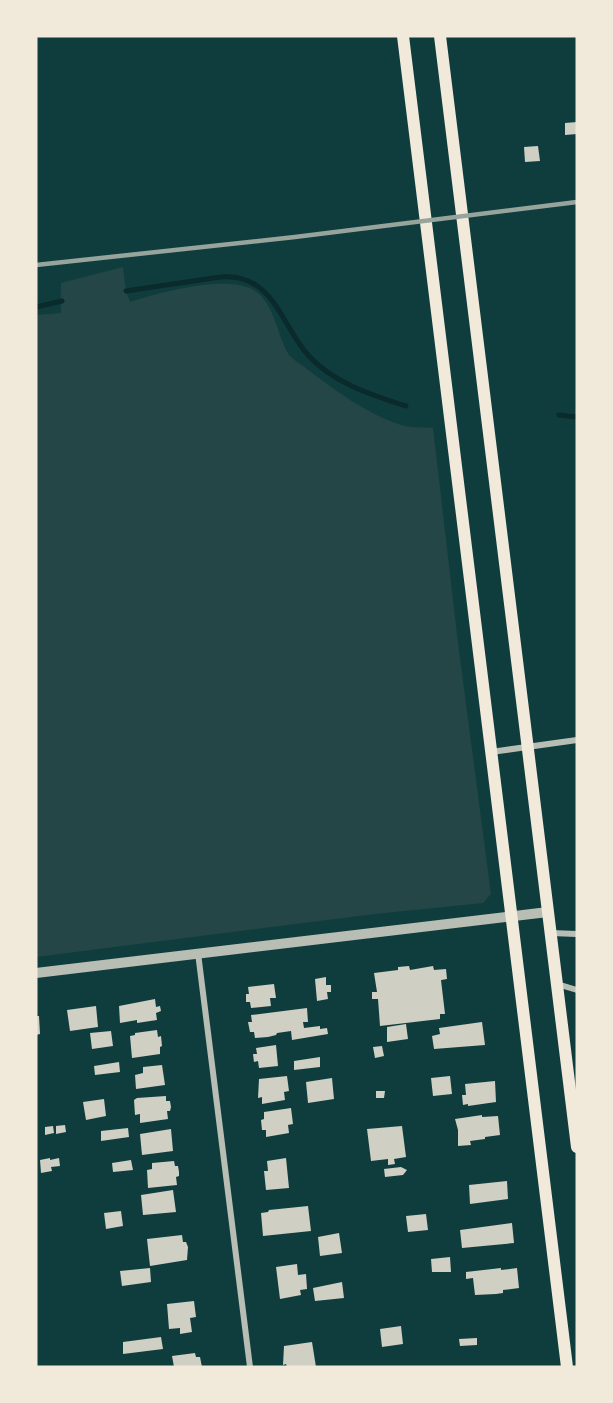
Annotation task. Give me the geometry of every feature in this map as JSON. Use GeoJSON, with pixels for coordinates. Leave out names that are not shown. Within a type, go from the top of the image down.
{"type":"FeatureCollection","features":[{"type":"Feature","properties":{"kind":"main road"},"geometry":{"type":"LineString","coordinates":[[403,36],[567,1367]]}},
{"type":"Feature","properties":{"kind":"main road"},"geometry":{"type":"LineString","coordinates":[[440,36],[577,1147]]}},
{"type":"Feature","properties":{"kind":"street"},"geometry":{"type":"LineString","coordinates":[[491,752],[528,745],[577,740]]}},
{"type":"Feature","properties":{"kind":"street"},"geometry":{"type":"LineString","coordinates":[[36,973],[548,912]]}},
{"type":"Feature","properties":{"kind":"street"},"geometry":{"type":"LineString","coordinates":[[551,933],[577,934]]}},
{"type":"Feature","properties":{"kind":"street"},"geometry":{"type":"LineString","coordinates":[[198,953],[250,1367]]}},
{"type":"Feature","properties":{"kind":"street"},"geometry":{"type":"LineString","coordinates":[[557,984],[577,990]]}},
{"type":"Feature","properties":{"kind":"shaded area"},"geometry":{"type":"Polygon","coordinates":[[[123,267],[130,302],[160,293],[199,286],[236,285],[251,289],[267,303],[285,348],[295,361],[376,415],[405,426],[433,428],[491,894],[483,903],[375,914],[36,957],[36,315],[61,313],[61,283],[123,267]]]}},
{"type":"Feature","properties":{"kind":"building"},"geometry":{"type":"Polygon","coordinates":[[[577,122],[577,134],[565,135],[565,123],[577,122]]]}},
{"type":"Feature","properties":{"kind":"building"},"geometry":{"type":"Polygon","coordinates":[[[538,146],[540,161],[525,162],[524,147],[538,146]]]}},
{"type":"Feature","properties":{"kind":"building"},"geometry":{"type":"Polygon","coordinates":[[[409,966],[410,970],[433,966],[434,970],[446,969],[447,979],[441,980],[445,1014],[440,1014],[440,1019],[380,1026],[378,999],[372,999],[372,992],[377,992],[374,973],[409,966]]]}},
{"type":"Feature","properties":{"kind":"building"},"geometry":{"type":"Polygon","coordinates":[[[326,977],[326,985],[331,985],[331,992],[327,992],[328,999],[317,1001],[315,979],[326,977]]]}},
{"type":"Feature","properties":{"kind":"building"},"geometry":{"type":"Polygon","coordinates":[[[274,984],[276,998],[270,998],[271,1006],[251,1008],[250,1002],[246,1002],[246,994],[249,994],[248,987],[274,984]]]}},
{"type":"Feature","properties":{"kind":"building"},"geometry":{"type":"Polygon","coordinates":[[[155,999],[156,1007],[160,1006],[161,1011],[156,1013],[157,1020],[120,1023],[119,1006],[155,999]]]}},
{"type":"Feature","properties":{"kind":"building"},"geometry":{"type":"Polygon","coordinates":[[[96,1006],[98,1027],[70,1031],[67,1010],[96,1006]]]}},
{"type":"Feature","properties":{"kind":"building"},"geometry":{"type":"Polygon","coordinates":[[[307,1008],[308,1022],[303,1022],[304,1028],[320,1026],[320,1029],[327,1028],[328,1034],[292,1040],[291,1031],[255,1038],[254,1032],[250,1032],[248,1022],[252,1022],[251,1015],[307,1008]]]}},
{"type":"Feature","properties":{"kind":"building"},"geometry":{"type":"Polygon","coordinates":[[[36,1016],[39,1016],[40,1034],[36,1035],[36,1016]]]}},
{"type":"Feature","properties":{"kind":"building"},"geometry":{"type":"Polygon","coordinates":[[[482,1022],[485,1045],[434,1049],[432,1036],[440,1034],[439,1028],[482,1022]]]}},
{"type":"Feature","properties":{"kind":"building"},"geometry":{"type":"Polygon","coordinates":[[[406,1024],[408,1039],[387,1042],[387,1027],[406,1024]]]}},
{"type":"Feature","properties":{"kind":"building"},"geometry":{"type":"Polygon","coordinates":[[[157,1030],[158,1037],[161,1036],[160,1054],[132,1058],[130,1036],[135,1033],[157,1030]]]}},
{"type":"Feature","properties":{"kind":"building"},"geometry":{"type":"Polygon","coordinates":[[[111,1031],[113,1046],[92,1049],[90,1033],[111,1031]]]}},
{"type":"Feature","properties":{"kind":"building"},"geometry":{"type":"Polygon","coordinates":[[[276,1045],[278,1066],[259,1068],[258,1061],[254,1062],[253,1054],[257,1054],[256,1048],[276,1045]]]}},
{"type":"Feature","properties":{"kind":"building"},"geometry":{"type":"Polygon","coordinates":[[[382,1046],[384,1056],[375,1058],[373,1047],[382,1046]]]}},
{"type":"Feature","properties":{"kind":"building"},"geometry":{"type":"Polygon","coordinates":[[[320,1057],[320,1067],[294,1070],[294,1061],[320,1057]]]}},
{"type":"Feature","properties":{"kind":"building"},"geometry":{"type":"Polygon","coordinates":[[[119,1062],[120,1072],[95,1075],[94,1066],[119,1062]]]}},
{"type":"Feature","properties":{"kind":"building"},"geometry":{"type":"Polygon","coordinates":[[[162,1065],[165,1085],[136,1089],[135,1075],[143,1073],[143,1067],[162,1065]]]}},
{"type":"Feature","properties":{"kind":"building"},"geometry":{"type":"Polygon","coordinates":[[[287,1076],[289,1091],[284,1092],[285,1100],[262,1104],[262,1097],[258,1098],[259,1079],[287,1076]]]}},
{"type":"Feature","properties":{"kind":"building"},"geometry":{"type":"Polygon","coordinates":[[[450,1076],[452,1094],[433,1096],[431,1078],[450,1076]]]}},
{"type":"Feature","properties":{"kind":"building"},"geometry":{"type":"Polygon","coordinates":[[[332,1078],[334,1099],[308,1103],[306,1082],[332,1078]]]}},
{"type":"Feature","properties":{"kind":"building"},"geometry":{"type":"Polygon","coordinates":[[[495,1081],[496,1102],[463,1105],[462,1095],[466,1095],[465,1084],[495,1081]]]}},
{"type":"Feature","properties":{"kind":"building"},"geometry":{"type":"Polygon","coordinates":[[[376,1091],[385,1091],[384,1098],[376,1098],[376,1091]]]}},
{"type":"Feature","properties":{"kind":"building"},"geometry":{"type":"Polygon","coordinates":[[[166,1096],[166,1101],[170,1101],[171,1107],[170,1111],[167,1111],[168,1119],[140,1123],[140,1114],[135,1115],[134,1100],[166,1096]]]}},
{"type":"Feature","properties":{"kind":"building"},"geometry":{"type":"Polygon","coordinates":[[[104,1099],[106,1116],[86,1120],[83,1102],[104,1099]]]}},
{"type":"Feature","properties":{"kind":"building"},"geometry":{"type":"Polygon","coordinates":[[[291,1108],[293,1124],[288,1125],[289,1133],[266,1137],[266,1130],[262,1130],[261,1120],[264,1119],[264,1112],[291,1108]]]}},
{"type":"Feature","properties":{"kind":"building"},"geometry":{"type":"Polygon","coordinates":[[[482,1115],[482,1117],[498,1116],[500,1135],[470,1141],[471,1145],[458,1146],[455,1119],[482,1115]]]}},
{"type":"Feature","properties":{"kind":"building"},"geometry":{"type":"Polygon","coordinates":[[[65,1125],[66,1132],[56,1134],[56,1126],[65,1125]]]}},
{"type":"Feature","properties":{"kind":"building"},"geometry":{"type":"Polygon","coordinates":[[[53,1126],[54,1133],[45,1135],[45,1127],[53,1126]]]}},
{"type":"Feature","properties":{"kind":"building"},"geometry":{"type":"Polygon","coordinates":[[[402,1126],[406,1157],[394,1159],[395,1164],[388,1165],[388,1159],[371,1161],[367,1129],[402,1126]]]}},
{"type":"Feature","properties":{"kind":"building"},"geometry":{"type":"Polygon","coordinates":[[[128,1128],[129,1137],[101,1141],[101,1131],[128,1128]]]}},
{"type":"Feature","properties":{"kind":"building"},"geometry":{"type":"Polygon","coordinates":[[[171,1129],[173,1151],[142,1155],[140,1134],[171,1129]]]}},
{"type":"Feature","properties":{"kind":"building"},"geometry":{"type":"Polygon","coordinates":[[[50,1158],[50,1160],[59,1158],[60,1166],[51,1167],[52,1171],[41,1173],[40,1160],[50,1158]]]}},
{"type":"Feature","properties":{"kind":"building"},"geometry":{"type":"Polygon","coordinates":[[[286,1158],[289,1188],[266,1190],[264,1171],[268,1171],[267,1161],[286,1158]]]}},
{"type":"Feature","properties":{"kind":"building"},"geometry":{"type":"Polygon","coordinates":[[[131,1160],[133,1170],[113,1172],[112,1163],[131,1160]]]}},
{"type":"Feature","properties":{"kind":"building"},"geometry":{"type":"Polygon","coordinates":[[[174,1161],[179,1172],[179,1176],[176,1177],[177,1185],[148,1188],[147,1170],[152,1169],[152,1163],[174,1161]]]}},
{"type":"Feature","properties":{"kind":"building"},"geometry":{"type":"Polygon","coordinates":[[[401,1167],[407,1170],[403,1175],[385,1177],[384,1169],[401,1167]]]}},
{"type":"Feature","properties":{"kind":"building"},"geometry":{"type":"Polygon","coordinates":[[[507,1181],[508,1199],[470,1204],[469,1185],[507,1181]]]}},
{"type":"Feature","properties":{"kind":"building"},"geometry":{"type":"Polygon","coordinates":[[[173,1190],[176,1212],[143,1215],[141,1195],[173,1190]]]}},
{"type":"Feature","properties":{"kind":"building"},"geometry":{"type":"Polygon","coordinates":[[[308,1206],[311,1231],[263,1236],[261,1213],[308,1206]]]}},
{"type":"Feature","properties":{"kind":"building"},"geometry":{"type":"Polygon","coordinates":[[[121,1211],[123,1226],[106,1229],[104,1213],[121,1211]]]}},
{"type":"Feature","properties":{"kind":"building"},"geometry":{"type":"Polygon","coordinates":[[[426,1214],[428,1230],[408,1232],[406,1216],[426,1214]]]}},
{"type":"Feature","properties":{"kind":"building"},"geometry":{"type":"Polygon","coordinates":[[[512,1223],[514,1243],[462,1248],[460,1230],[512,1223]]]}},
{"type":"Feature","properties":{"kind":"building"},"geometry":{"type":"Polygon","coordinates":[[[339,1233],[342,1253],[320,1256],[318,1237],[339,1233]]]}},
{"type":"Feature","properties":{"kind":"building"},"geometry":{"type":"Polygon","coordinates":[[[182,1235],[183,1242],[186,1242],[188,1247],[187,1260],[150,1266],[147,1239],[182,1235]]]}},
{"type":"Feature","properties":{"kind":"building"},"geometry":{"type":"Polygon","coordinates":[[[450,1257],[451,1272],[432,1272],[431,1259],[450,1257]]]}},
{"type":"Feature","properties":{"kind":"building"},"geometry":{"type":"Polygon","coordinates":[[[297,1264],[298,1275],[306,1274],[307,1289],[300,1290],[301,1295],[280,1299],[276,1267],[297,1264]]]}},
{"type":"Feature","properties":{"kind":"building"},"geometry":{"type":"Polygon","coordinates":[[[150,1268],[151,1282],[122,1286],[120,1271],[150,1268]]]}},
{"type":"Feature","properties":{"kind":"building"},"geometry":{"type":"Polygon","coordinates":[[[501,1268],[501,1270],[517,1268],[519,1288],[503,1290],[503,1293],[475,1295],[473,1278],[466,1279],[466,1272],[501,1268]]]}},
{"type":"Feature","properties":{"kind":"building"},"geometry":{"type":"Polygon","coordinates":[[[342,1282],[344,1298],[315,1301],[313,1288],[342,1282]]]}},
{"type":"Feature","properties":{"kind":"building"},"geometry":{"type":"Polygon","coordinates":[[[194,1301],[196,1317],[190,1318],[192,1332],[180,1334],[180,1328],[169,1329],[167,1304],[194,1301]]]}},
{"type":"Feature","properties":{"kind":"building"},"geometry":{"type":"Polygon","coordinates":[[[401,1326],[403,1344],[382,1347],[380,1329],[401,1326]]]}},
{"type":"Feature","properties":{"kind":"building"},"geometry":{"type":"Polygon","coordinates":[[[161,1337],[163,1349],[123,1354],[123,1342],[161,1337]]]}},
{"type":"Feature","properties":{"kind":"building"},"geometry":{"type":"Polygon","coordinates":[[[477,1338],[477,1345],[460,1346],[459,1339],[477,1338]]]}},
{"type":"Feature","properties":{"kind":"building"},"geometry":{"type":"Polygon","coordinates":[[[312,1342],[316,1367],[283,1365],[284,1346],[312,1342]]]}},
{"type":"Feature","properties":{"kind":"building"},"geometry":{"type":"Polygon","coordinates":[[[195,1353],[196,1357],[200,1357],[202,1367],[174,1367],[172,1356],[195,1353]]]}},
{"type":"Feature","properties":{"kind":"waterway"},"geometry":{"type":"LineString","coordinates":[[126,291],[220,277],[238,278],[252,283],[274,303],[299,343],[318,365],[341,381],[406,406]]}},
{"type":"Feature","properties":{"kind":"waterway"},"geometry":{"type":"LineString","coordinates":[[36,307],[62,301]]}},
{"type":"Feature","properties":{"kind":"waterway"},"geometry":{"type":"LineString","coordinates":[[559,415],[577,417]]}},
{"type":"Feature","properties":{"kind":"railway"},"geometry":{"type":"LineString","coordinates":[[36,265],[295,237],[577,202]]}}]}
